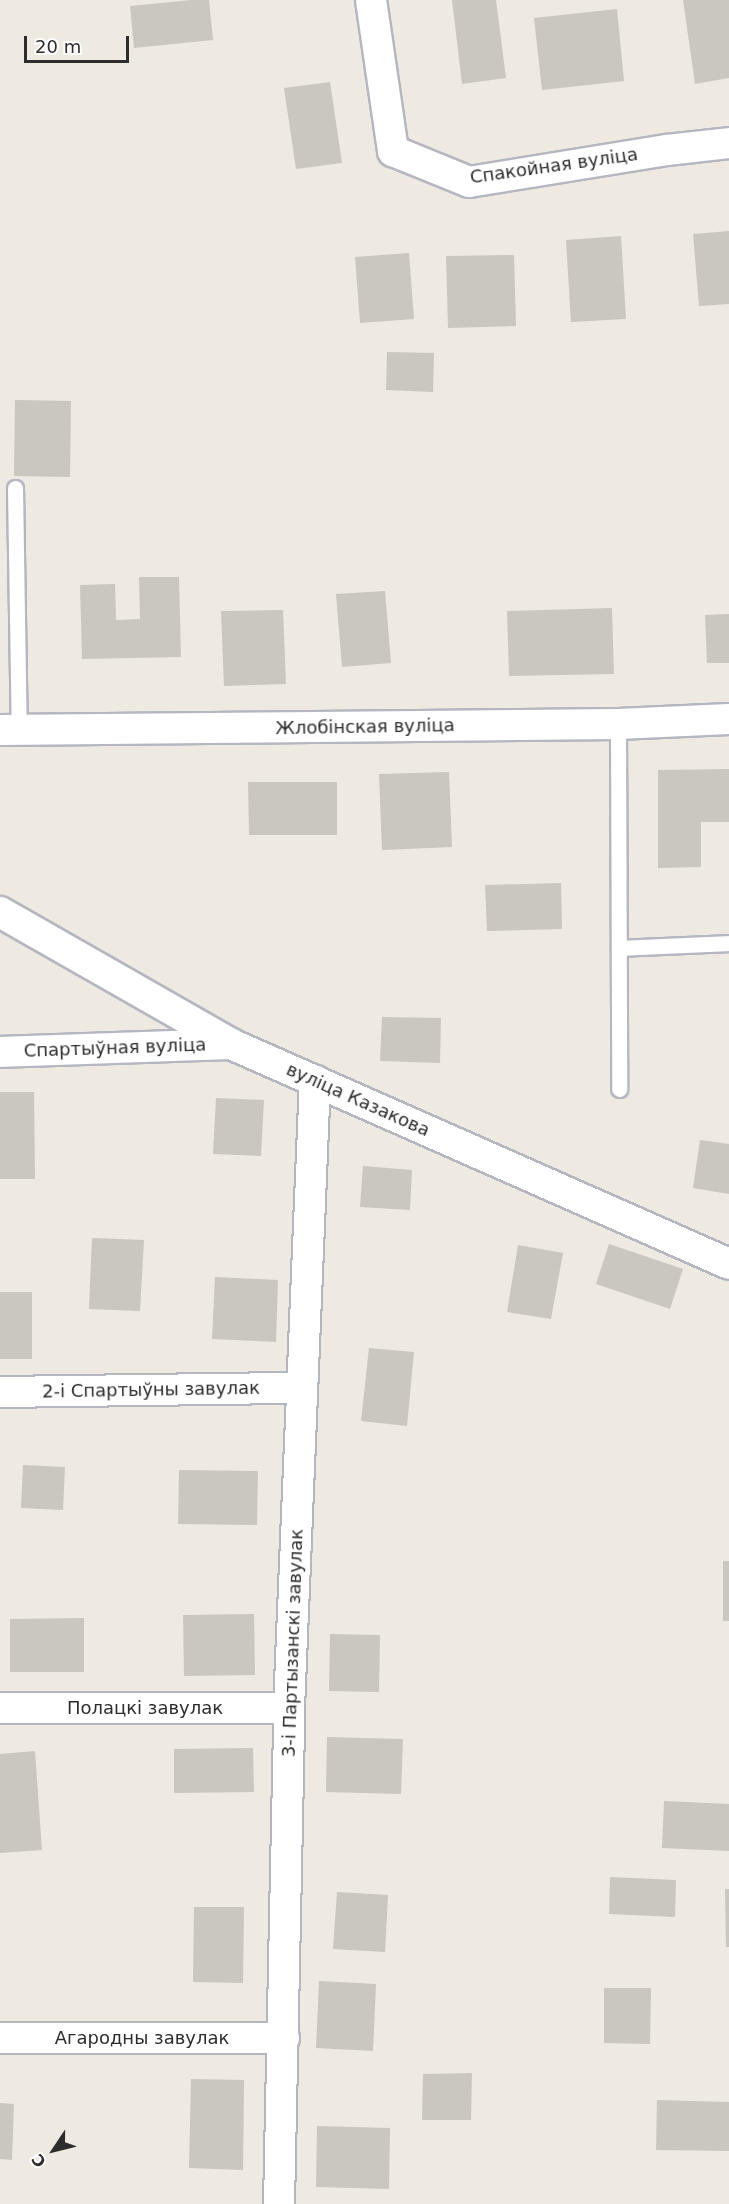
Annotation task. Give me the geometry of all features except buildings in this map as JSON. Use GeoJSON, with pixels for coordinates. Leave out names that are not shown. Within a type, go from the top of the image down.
{"type":"FeatureCollection","features":[{"type":"Feature","properties":{"kind":"street","name":"Спакойная вуліца"},"geometry":{"type":"LineString","coordinates":[[371,0],[393,151],[469,182],[666,150],[729,143]]}},
{"type":"Feature","properties":{"kind":"street","name":"Жлобінская вуліца"},"geometry":{"type":"LineString","coordinates":[[10,730],[618,724],[729,718]]}},
{"type":"Feature","properties":{"kind":"street","name":"вуліца Казакова"},"geometry":{"type":"LineString","coordinates":[[0,912],[231,1044],[729,1264]]}},
{"type":"Feature","properties":{"kind":"street","name":"Спартыўная вуліца"},"geometry":{"type":"LineString","coordinates":[[0,1052],[231,1044]]}},
{"type":"Feature","properties":{"kind":"street","name":"3-і Партызанскі завулак"},"geometry":{"type":"LineString","coordinates":[[279,2204],[289,1708],[315,1081]]}},
{"type":"Feature","properties":{"kind":"street","name":"2-і Спартыўны завулак"},"geometry":{"type":"LineString","coordinates":[[0,1392],[302,1388]]}},
{"type":"Feature","properties":{"kind":"street","name":"Полацкі завулак"},"geometry":{"type":"LineString","coordinates":[[0,1708],[289,1708]]}},
{"type":"Feature","properties":{"kind":"street","name":"Агародны завулак"},"geometry":{"type":"LineString","coordinates":[[0,2038],[284,2038]]}},
{"type":"Feature","properties":{"kind":"lane"},"geometry":{"type":"LineString","coordinates":[[10,730],[15,488]]}},
{"type":"Feature","properties":{"kind":"lane"},"geometry":{"type":"LineString","coordinates":[[618,724],[619,1089]]}},
{"type":"Feature","properties":{"kind":"lane"},"geometry":{"type":"LineString","coordinates":[[619,948],[729,943]]}}]}
